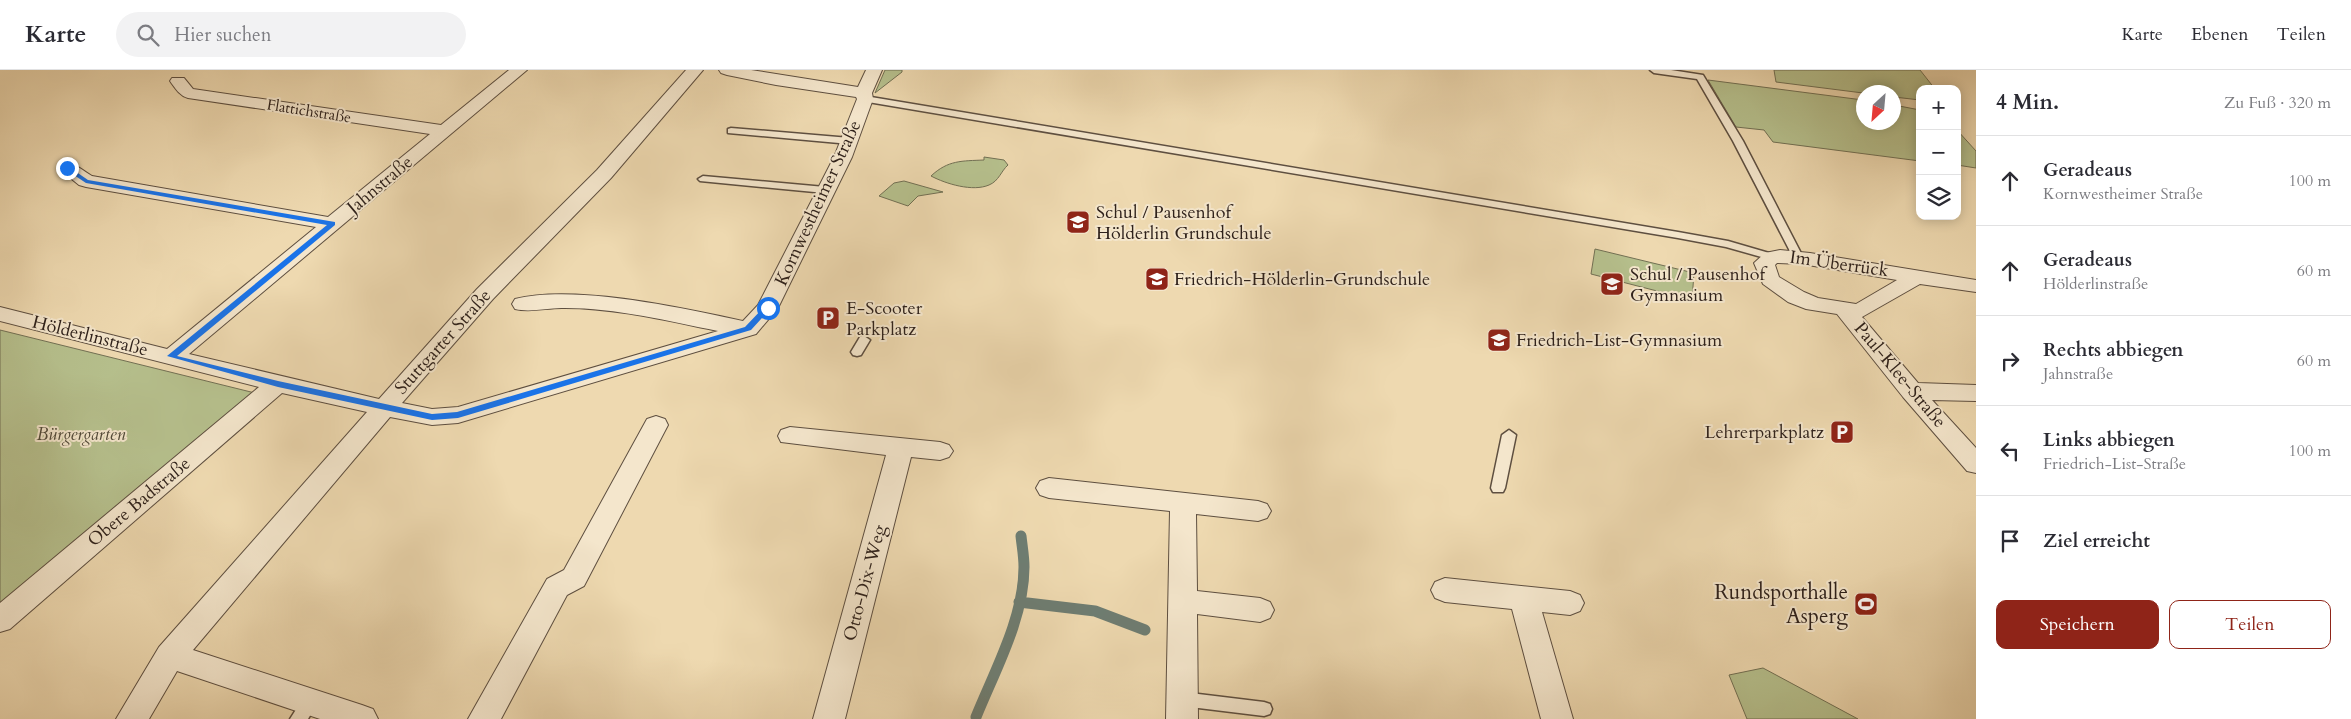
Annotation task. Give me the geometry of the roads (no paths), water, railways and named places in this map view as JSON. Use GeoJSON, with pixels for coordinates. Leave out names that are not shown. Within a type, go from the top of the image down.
{"type":"FeatureCollection","features":[{"type":"Feature","properties":{"kind":"street","name":"Jahnstraße"},"geometry":{"type":"LineString","coordinates":[[171,356],[520,70]]}},
{"type":"Feature","properties":{"kind":"street","name":"Stuttgarter Straße"},"geometry":{"type":"LineString","coordinates":[[132,719],[170,656],[384,408],[485,294],[604,174],[695,70]]}},
{"type":"Feature","properties":{"kind":"street"},"geometry":{"type":"LineString","coordinates":[[727,70],[865,96]]}},
{"type":"Feature","properties":{"kind":"street","name":"Kornwestheimer Straße"},"geometry":{"type":"LineString","coordinates":[[384,408],[432,417],[458,415],[748,329],[768,308],[850,141],[874,70]]}},
{"type":"Feature","properties":{"kind":"street","name":"Flattichstraße"},"geometry":{"type":"LineString","coordinates":[[178,81],[188,93],[444,131]]}},
{"type":"Feature","properties":{"kind":"street"},"geometry":{"type":"LineString","coordinates":[[67,168],[86,181],[332,224]]}},
{"type":"Feature","properties":{"kind":"street","name":"Im Überrück"},"geometry":{"type":"LineString","coordinates":[[1915,278],[1859,311],[1814,304],[1780,288],[1770,280],[1764,263],[1772,257],[1798,257],[1896,272],[1915,278],[1976,286]]}},
{"type":"Feature","properties":{"kind":"street"},"geometry":{"type":"LineString","coordinates":[[522,304],[564,301],[629,307],[748,329]]}},
{"type":"Feature","properties":{"kind":"street","name":"Paul-Klee-Straße"},"geometry":{"type":"LineString","coordinates":[[1844,309],[1911,391],[1976,464]]}},
{"type":"Feature","properties":{"kind":"street","name":"Hölderlinstraße"},"geometry":{"type":"LineString","coordinates":[[0,314],[278,384],[384,408]]}},
{"type":"Feature","properties":{"kind":"street","name":"Obere Badstraße"},"geometry":{"type":"LineString","coordinates":[[0,620],[278,384]]}},
{"type":"Feature","properties":{"kind":"street"},"geometry":{"type":"LineString","coordinates":[[1911,391],[1976,393]]}},
{"type":"Feature","properties":{"kind":"street"},"geometry":{"type":"LineString","coordinates":[[484,719],[557,587],[574,578],[656,425]]}},
{"type":"Feature","properties":{"kind":"street"},"geometry":{"type":"LineString","coordinates":[[790,436],[940,452]]}},
{"type":"Feature","properties":{"kind":"street","name":"Otto-Dix-Weg"},"geometry":{"type":"LineString","coordinates":[[829,719],[901,447]]}},
{"type":"Feature","properties":{"kind":"street"},"geometry":{"type":"LineString","coordinates":[[1049,488],[1258,510]]}},
{"type":"Feature","properties":{"kind":"street"},"geometry":{"type":"LineString","coordinates":[[1182,709],[1183,502]]}},
{"type":"Feature","properties":{"kind":"street"},"geometry":{"type":"LineString","coordinates":[[1445,590],[1570,603]]}},
{"type":"Feature","properties":{"kind":"street"},"geometry":{"type":"LineString","coordinates":[[1524,598],[1557,719]]}},
{"type":"Feature","properties":{"kind":"street"},"geometry":{"type":"LineString","coordinates":[[1183,601],[1260,610]]}},
{"type":"Feature","properties":{"kind":"street"},"geometry":{"type":"LineString","coordinates":[[170,656],[304,710],[362,719]]}},
{"type":"Feature","properties":{"kind":"lane"},"geometry":{"type":"LineString","coordinates":[[1654,70],[1700,77],[1738,141],[1798,257]]}},
{"type":"Feature","properties":{"kind":"lane"},"geometry":{"type":"LineString","coordinates":[[865,96],[1670,233],[1728,244],[1772,257]]}},
{"type":"Feature","properties":{"kind":"lane"},"geometry":{"type":"LineString","coordinates":[[731,131],[850,141]]}},
{"type":"Feature","properties":{"kind":"lane"},"geometry":{"type":"LineString","coordinates":[[703,179],[825,190]]}},
{"type":"Feature","properties":{"kind":"lane"},"geometry":{"type":"LineString","coordinates":[[857,352],[864,340]]}},
{"type":"Feature","properties":{"kind":"lane"},"geometry":{"type":"LineString","coordinates":[[1498,488],[1509,435]]}},
{"type":"Feature","properties":{"kind":"lane"},"geometry":{"type":"LineString","coordinates":[[1182,709],[1264,709]]}},
{"type":"Feature","properties":{"kind":"waterway"},"geometry":{"type":"LineString","coordinates":[[1020,602],[1024,567],[1021,536]]}},
{"type":"Feature","properties":{"kind":"waterway"},"geometry":{"type":"LineString","coordinates":[[976,717],[1007,644],[1020,602]]}},
{"type":"Feature","properties":{"kind":"waterway"},"geometry":{"type":"LineString","coordinates":[[1020,602],[1095,611],[1145,630]]}},
{"type":"Feature","properties":{"kind":"place","name":"Schul / Pausenhof Hölderlin Grundschule"},"geometry":{"type":"Point","coordinates":[1078,222]}},
{"type":"Feature","properties":{"kind":"place","name":"Friedrich-Hölderlin-Grundschule"},"geometry":{"type":"Point","coordinates":[1157,279]}},
{"type":"Feature","properties":{"kind":"place","name":"Schul / Pausenhof Gymnasium"},"geometry":{"type":"Point","coordinates":[1612,284]}},
{"type":"Feature","properties":{"kind":"place","name":"E-Scooter Parkplatz"},"geometry":{"type":"Point","coordinates":[828,318]}},
{"type":"Feature","properties":{"kind":"place","name":"Friedrich-List-Gymnasium"},"geometry":{"type":"Point","coordinates":[1499,340]}},
{"type":"Feature","properties":{"kind":"place","name":"Lehrerparkplatz"},"geometry":{"type":"Point","coordinates":[1842,432]}},
{"type":"Feature","properties":{"kind":"place","name":"Rundsporthalle Asperg"},"geometry":{"type":"Point","coordinates":[1866,604]}},
{"type":"Feature","properties":{"kind":"park label","name":"Bürgergarten"},"geometry":{"type":"Point","coordinates":[81,434]}}]}
